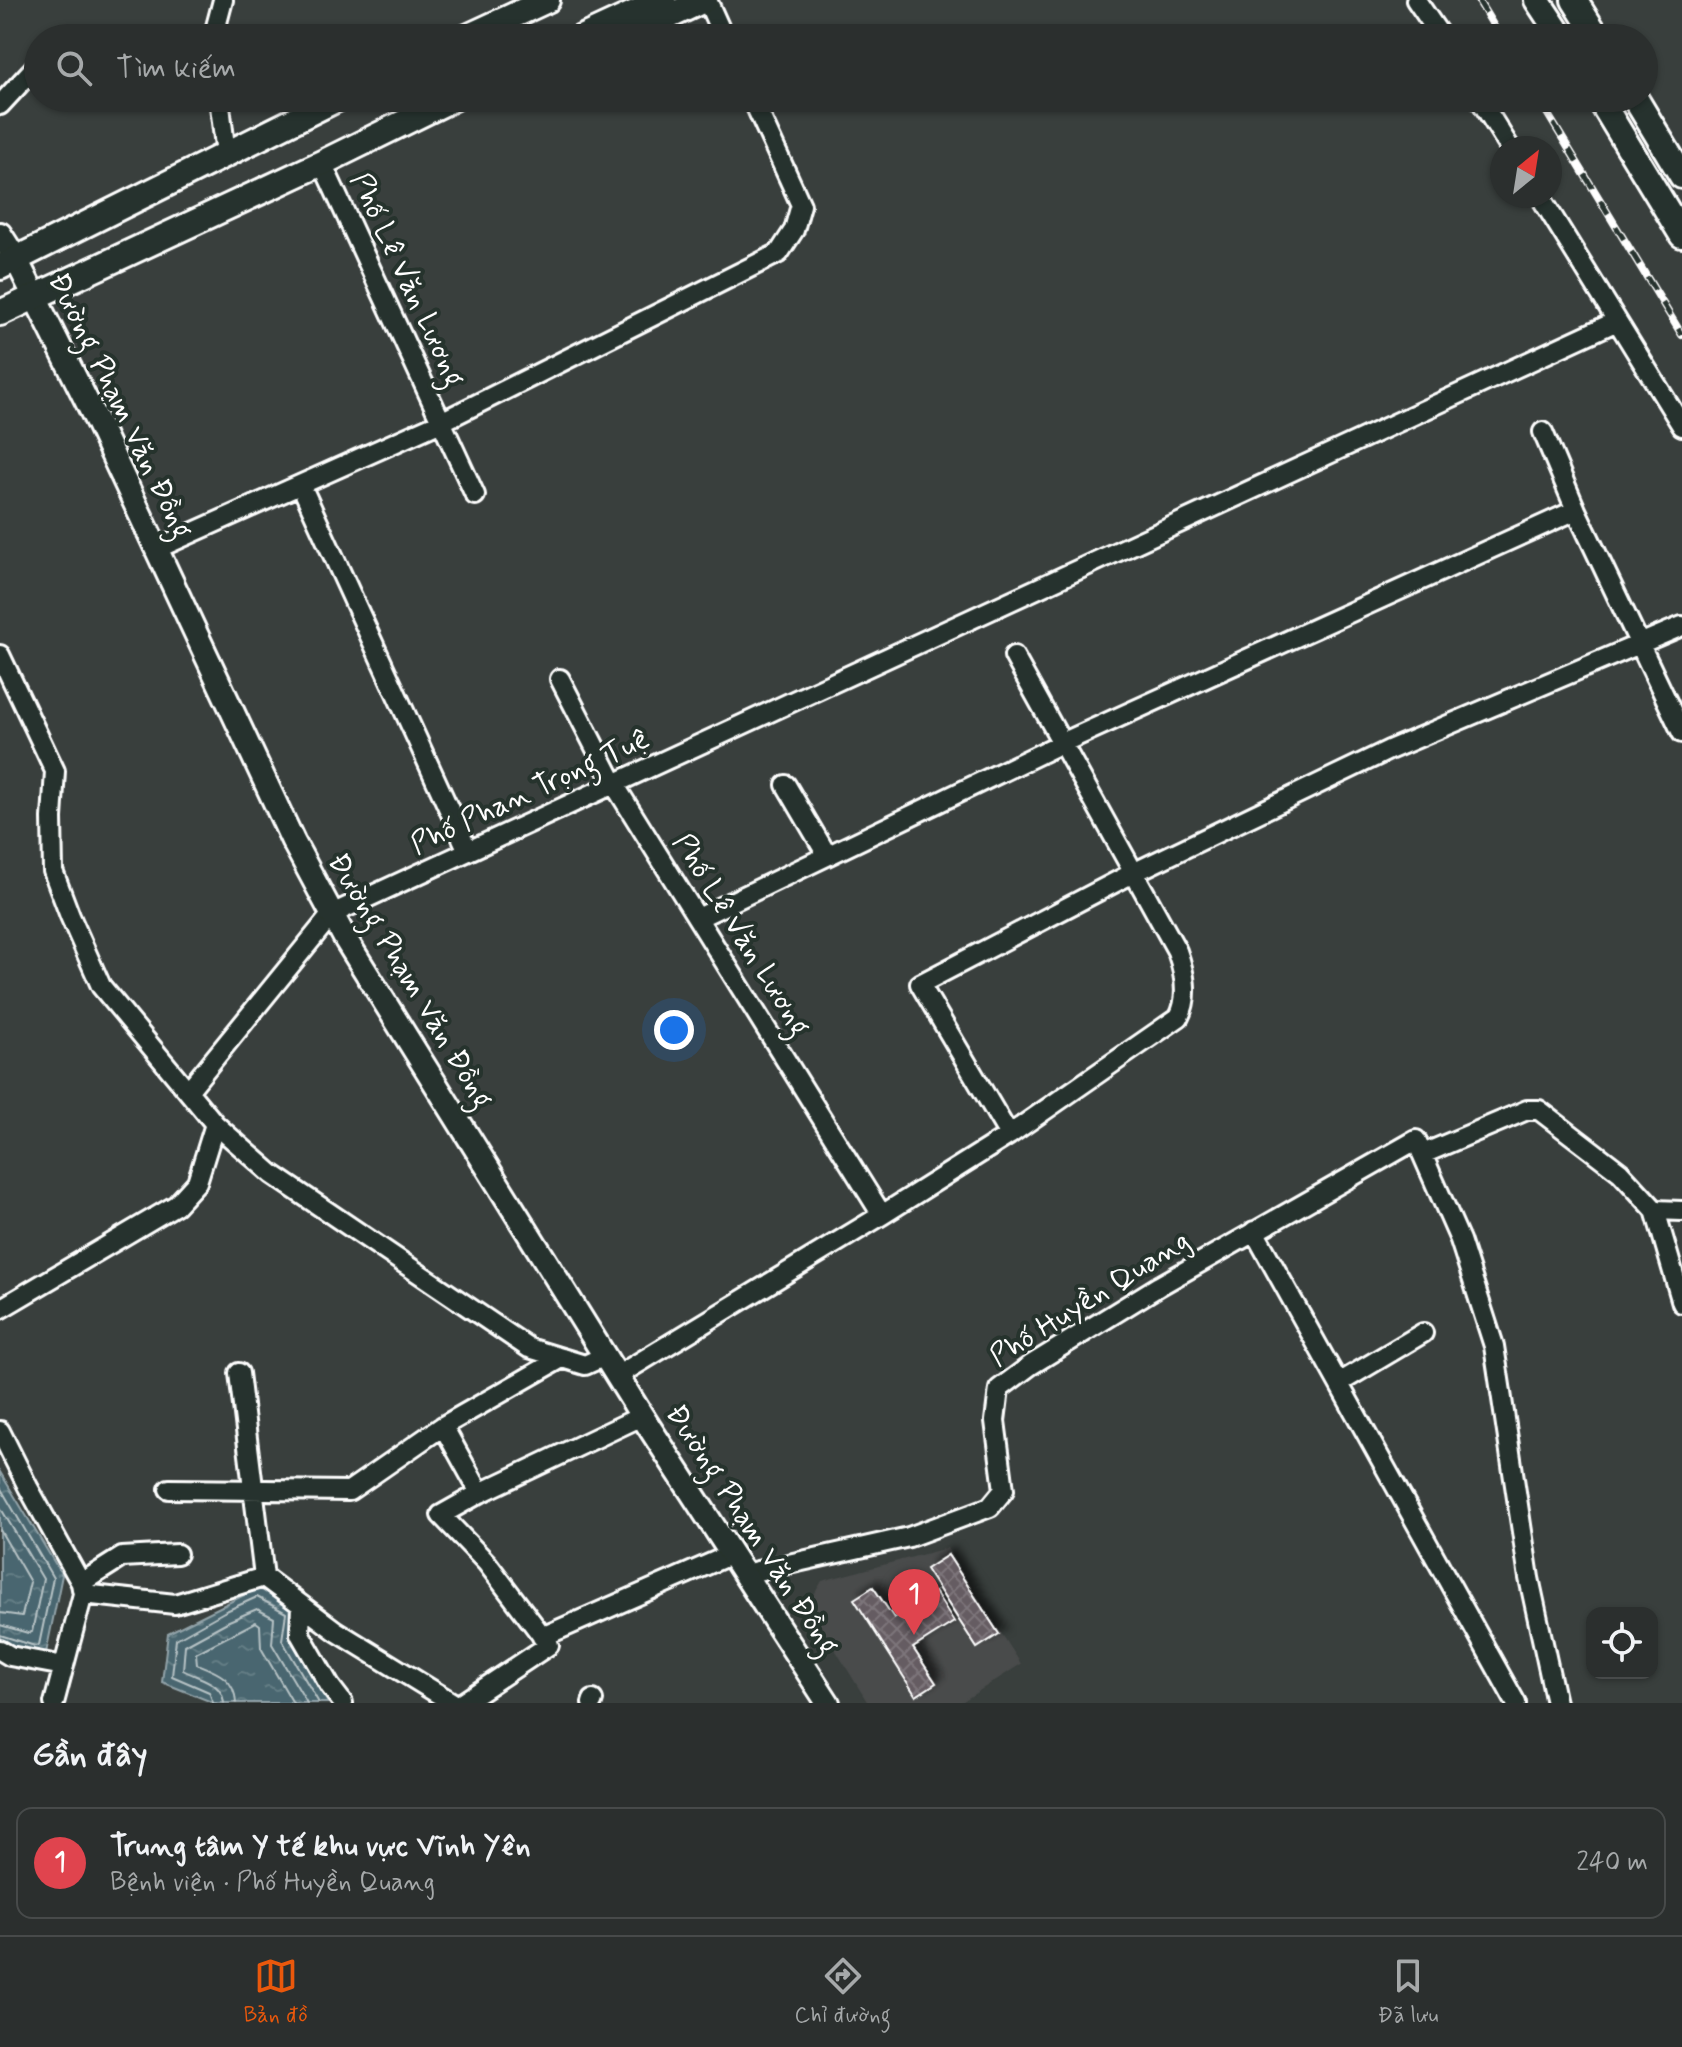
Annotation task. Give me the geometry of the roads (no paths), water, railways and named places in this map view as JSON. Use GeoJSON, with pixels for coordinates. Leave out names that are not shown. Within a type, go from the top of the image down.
{"type":"FeatureCollection","features":[{"type":"Feature","properties":{"kind":"main road"},"geometry":{"type":"LineString","coordinates":[[488,24],[523,0]]}},
{"type":"Feature","properties":{"kind":"main road"},"geometry":{"type":"LineString","coordinates":[[496,24],[547,0]]}},
{"type":"Feature","properties":{"kind":"main road"},"geometry":{"type":"LineString","coordinates":[[611,24],[663,0]]}},
{"type":"Feature","properties":{"kind":"main road"},"geometry":{"type":"LineString","coordinates":[[654,24],[706,0]]}},
{"type":"Feature","properties":{"kind":"main road"},"geometry":{"type":"LineString","coordinates":[[1537,0],[1553,24]]}},
{"type":"Feature","properties":{"kind":"main road"},"geometry":{"type":"LineString","coordinates":[[1574,0],[1589,24]]}},
{"type":"Feature","properties":{"kind":"main road"},"geometry":{"type":"LineString","coordinates":[[8,263],[311,112]]}},
{"type":"Feature","properties":{"kind":"main road"},"geometry":{"type":"LineString","coordinates":[[0,313],[426,112]]}},
{"type":"Feature","properties":{"kind":"main road"},"geometry":{"type":"LineString","coordinates":[[1607,112],[1682,235]]}},
{"type":"Feature","properties":{"kind":"main road"},"geometry":{"type":"LineString","coordinates":[[1643,112],[1682,176]]}},
{"type":"Feature","properties":{"kind":"street"},"geometry":{"type":"LineString","coordinates":[[217,24],[223,0]]}},
{"type":"Feature","properties":{"kind":"street"},"geometry":{"type":"LineString","coordinates":[[706,0],[717,24]]}},
{"type":"Feature","properties":{"kind":"street"},"geometry":{"type":"LineString","coordinates":[[1416,0],[1432,24]]}},
{"type":"Feature","properties":{"kind":"street"},"geometry":{"type":"LineString","coordinates":[[0,105],[24,79]]}},
{"type":"Feature","properties":{"kind":"street"},"geometry":{"type":"LineString","coordinates":[[221,112],[226,154]]}},
{"type":"Feature","properties":{"kind":"street"},"geometry":{"type":"LineString","coordinates":[[441,422],[779,253],[794,230],[801,205],[758,112]]}},
{"type":"Feature","properties":{"kind":"street"},"geometry":{"type":"LineString","coordinates":[[1488,112],[1503,136]]}},
{"type":"Feature","properties":{"kind":"street","name":"Phố Lê Văn Lương"},"geometry":{"type":"LineString","coordinates":[[322,163],[475,495]]}},
{"type":"Feature","properties":{"kind":"street"},"geometry":{"type":"LineString","coordinates":[[1547,208],[1682,426]]}},
{"type":"Feature","properties":{"kind":"street","name":"Đường Phạm Văn Đồng"},"geometry":{"type":"LineString","coordinates":[[0,234],[8,263],[35,297],[293,841],[332,914],[821,1701]]}},
{"type":"Feature","properties":{"kind":"street","name":"Phố Phan Trọng Tuệ"},"geometry":{"type":"LineString","coordinates":[[332,914],[1617,321]]}},
{"type":"Feature","properties":{"kind":"street","name":"Phố Lê Văn Lương"},"geometry":{"type":"LineString","coordinates":[[156,549],[441,422]]}},
{"type":"Feature","properties":{"kind":"street"},"geometry":{"type":"LineString","coordinates":[[1543,432],[1576,510],[1682,733]]}},
{"type":"Feature","properties":{"kind":"street"},"geometry":{"type":"LineString","coordinates":[[301,485],[468,851]]}},
{"type":"Feature","properties":{"kind":"street"},"geometry":{"type":"LineString","coordinates":[[698,918],[1062,743],[1576,510]]}},
{"type":"Feature","properties":{"kind":"street"},"geometry":{"type":"LineString","coordinates":[[1009,1135],[920,984],[1133,873],[1389,750],[1682,626]]}},
{"type":"Feature","properties":{"kind":"street"},"geometry":{"type":"LineString","coordinates":[[0,655],[55,771],[53,871],[101,986],[215,1124],[272,1174],[529,1348],[585,1365],[605,1356]]}},
{"type":"Feature","properties":{"kind":"street"},"geometry":{"type":"LineString","coordinates":[[617,1376],[1009,1135],[1179,1017],[1184,971],[1177,951],[1014,656]]}},
{"type":"Feature","properties":{"kind":"street","name":"Phố Lê Văn Lương"},"geometry":{"type":"LineString","coordinates":[[560,679],[614,784],[882,1215]]}},
{"type":"Feature","properties":{"kind":"street"},"geometry":{"type":"LineString","coordinates":[[786,785],[827,855]]}},
{"type":"Feature","properties":{"kind":"street"},"geometry":{"type":"LineString","coordinates":[[188,1091],[332,914]]}},
{"type":"Feature","properties":{"kind":"street","name":"Phố Huyền Quang"},"geometry":{"type":"LineString","coordinates":[[744,1574],[909,1537],[990,1507],[1004,1490],[995,1421],[999,1389],[1031,1365],[1254,1231],[1420,1147],[1527,1110],[1539,1110],[1620,1172],[1655,1210]]}},
{"type":"Feature","properties":{"kind":"street"},"geometry":{"type":"LineString","coordinates":[[0,1309],[176,1205],[197,1182],[215,1124]]}},
{"type":"Feature","properties":{"kind":"street"},"geometry":{"type":"LineString","coordinates":[[1420,1147],[1460,1240],[1494,1346],[1529,1578],[1556,1703]]}},
{"type":"Feature","properties":{"kind":"street"},"geometry":{"type":"LineString","coordinates":[[1682,1211],[1655,1210],[1682,1303]]}},
{"type":"Feature","properties":{"kind":"street"},"geometry":{"type":"LineString","coordinates":[[1254,1231],[1516,1703]]}},
{"type":"Feature","properties":{"kind":"street"},"geometry":{"type":"LineString","coordinates":[[1339,1383],[1423,1333]]}},
{"type":"Feature","properties":{"kind":"street"},"geometry":{"type":"LineString","coordinates":[[169,1489],[349,1491],[443,1426],[562,1358]]}},
{"type":"Feature","properties":{"kind":"street"},"geometry":{"type":"LineString","coordinates":[[239,1373],[264,1577],[336,1631],[453,1703]]}},
{"type":"Feature","properties":{"kind":"street"},"geometry":{"type":"LineString","coordinates":[[462,1703],[549,1645],[487,1563],[441,1515],[480,1493],[642,1416]]}},
{"type":"Feature","properties":{"kind":"street"},"geometry":{"type":"LineString","coordinates":[[443,1426],[480,1493]]}},
{"type":"Feature","properties":{"kind":"street"},"geometry":{"type":"LineString","coordinates":[[0,1431],[82,1588]]}},
{"type":"Feature","properties":{"kind":"street"},"geometry":{"type":"LineString","coordinates":[[54,1703],[82,1588],[122,1557],[177,1554]]}},
{"type":"Feature","properties":{"kind":"street"},"geometry":{"type":"LineString","coordinates":[[542,1637],[732,1554]]}},
{"type":"Feature","properties":{"kind":"street"},"geometry":{"type":"LineString","coordinates":[[82,1588],[175,1604],[264,1577]]}},
{"type":"Feature","properties":{"kind":"street"},"geometry":{"type":"LineString","coordinates":[[301,1605],[300,1634],[343,1703]]}},
{"type":"Feature","properties":{"kind":"street"},"geometry":{"type":"LineString","coordinates":[[0,1650],[10,1656],[64,1666]]}},
{"type":"Feature","properties":{"kind":"water"},"geometry":{"type":"Polygon","coordinates":[[[0,1472],[62,1575],[45,1658],[0,1642],[0,1472]]]}},
{"type":"Feature","properties":{"kind":"water"},"geometry":{"type":"Polygon","coordinates":[[[258,1588],[297,1609],[289,1637],[328,1703],[214,1703],[162,1682],[168,1633],[258,1588]]]}},
{"type":"Feature","properties":{"kind":"railway"},"geometry":{"type":"LineString","coordinates":[[1478,0],[1493,24]]}},
{"type":"Feature","properties":{"kind":"railway"},"geometry":{"type":"LineString","coordinates":[[1547,112],[1682,335]]}},
{"type":"Feature","properties":{"kind":"place","name":"Trung tâm Y tế khu vực Vĩnh Yên"},"geometry":{"type":"Point","coordinates":[914,1635]}}]}
